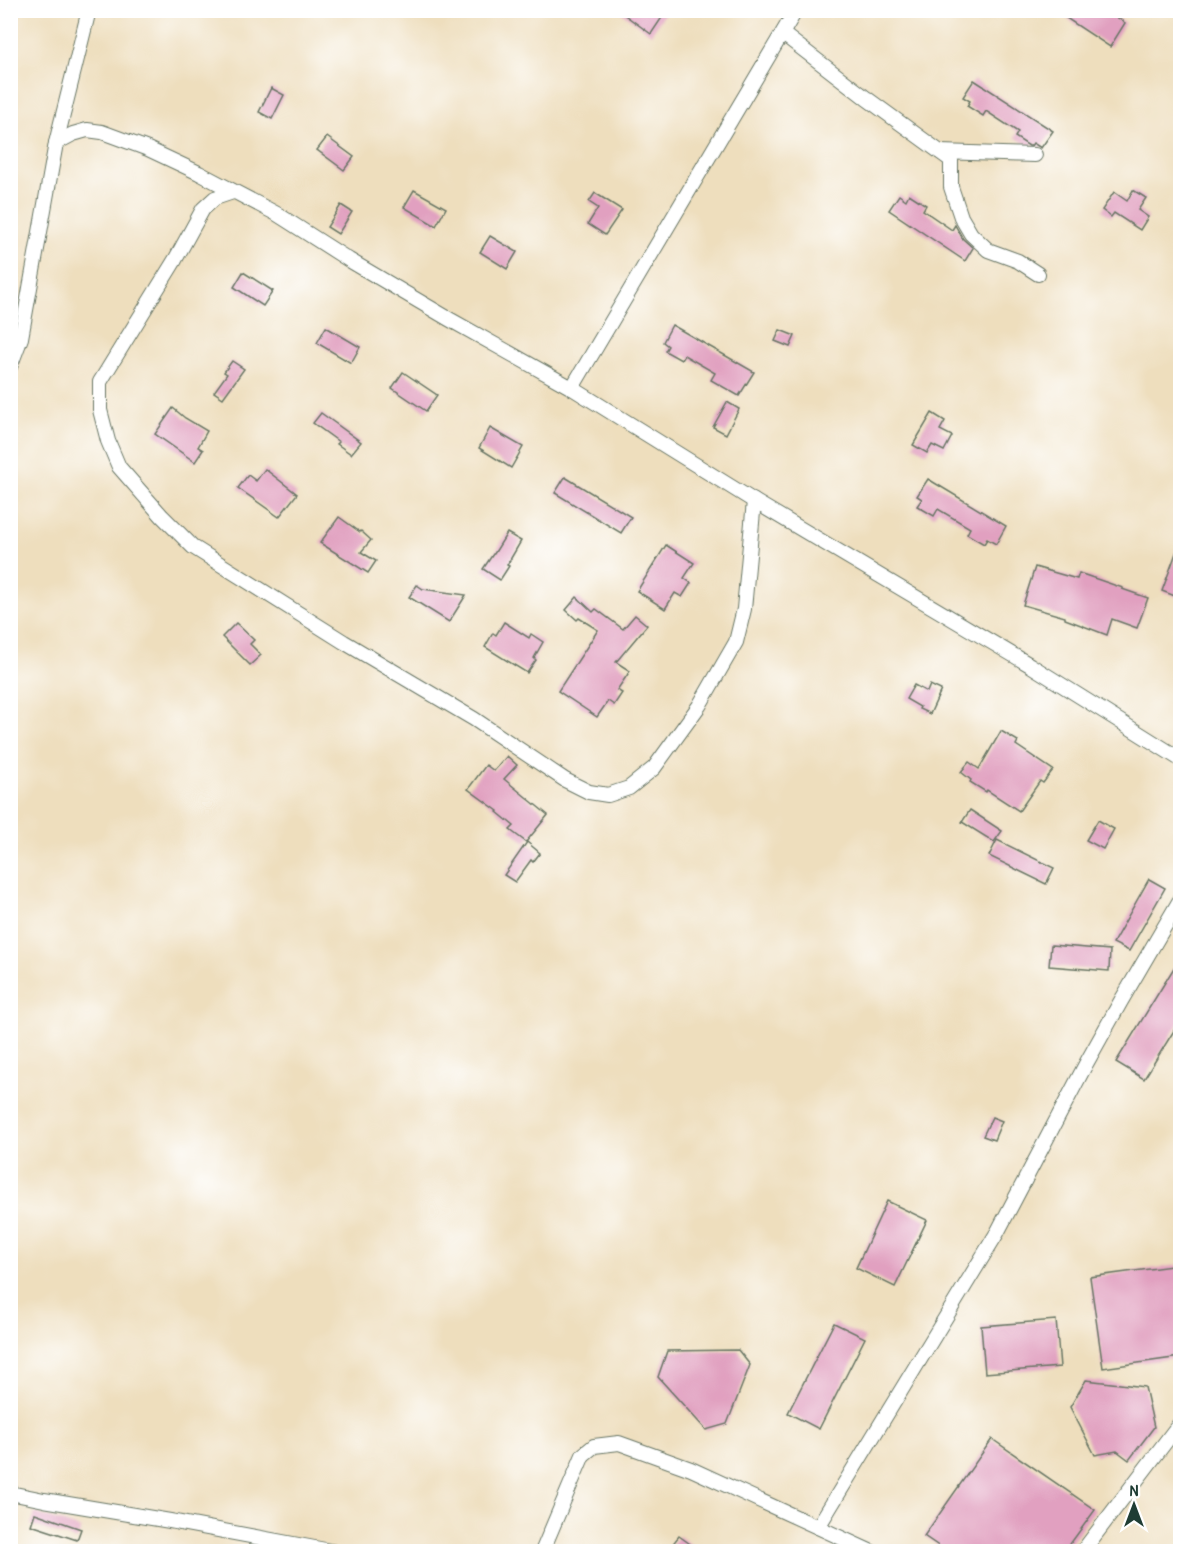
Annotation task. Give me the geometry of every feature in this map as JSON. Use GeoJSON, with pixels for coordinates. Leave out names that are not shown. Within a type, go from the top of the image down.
{"type":"FeatureCollection","features":[{"type":"Feature","properties":{"kind":"street"},"geometry":{"type":"LineString","coordinates":[[10,367],[21,338],[56,143],[89,10]]}},
{"type":"Feature","properties":{"kind":"street"},"geometry":{"type":"LineString","coordinates":[[572,388],[796,10]]}},
{"type":"Feature","properties":{"kind":"street"},"geometry":{"type":"LineString","coordinates":[[783,33],[951,160],[951,187],[961,217],[971,234],[988,250],[1018,261],[1038,273]]}},
{"type":"Feature","properties":{"kind":"street"},"geometry":{"type":"LineString","coordinates":[[56,143],[87,130],[102,132],[148,149],[277,214],[449,319],[572,388],[754,501],[1030,665],[1180,759]]}},
{"type":"Feature","properties":{"kind":"street"},"geometry":{"type":"LineString","coordinates":[[940,152],[1035,155]]}},
{"type":"Feature","properties":{"kind":"street"},"geometry":{"type":"LineString","coordinates":[[233,192],[215,198],[203,209],[175,260],[100,382],[100,410],[108,441],[119,467],[193,547],[344,642],[474,719],[565,780],[589,792],[608,795],[629,788],[654,768],[699,706],[736,642],[744,609],[754,501]]}},
{"type":"Feature","properties":{"kind":"street"},"geometry":{"type":"LineString","coordinates":[[818,1527],[997,1233],[1087,1062],[1180,900]]}},
{"type":"Feature","properties":{"kind":"street"},"geometry":{"type":"LineString","coordinates":[[1082,1551],[1180,1423]]}},
{"type":"Feature","properties":{"kind":"street"},"geometry":{"type":"LineString","coordinates":[[542,1551],[583,1455],[594,1446],[619,1443],[691,1469],[872,1551]]}},
{"type":"Feature","properties":{"kind":"street"},"geometry":{"type":"LineString","coordinates":[[10,1492],[44,1500],[336,1551]]}},
{"type":"Feature","properties":{"kind":"building"},"geometry":{"type":"Polygon","coordinates":[[[618,10],[667,10],[651,34],[618,10]]]}},
{"type":"Feature","properties":{"kind":"building"},"geometry":{"type":"Polygon","coordinates":[[[1054,10],[1106,10],[1125,23],[1110,47],[1054,10]]]}},
{"type":"Feature","properties":{"kind":"building"},"geometry":{"type":"Polygon","coordinates":[[[974,80],[1053,131],[1041,148],[1033,143],[1029,146],[1015,137],[1018,132],[986,111],[983,116],[967,106],[970,101],[963,97],[974,80]]]}},
{"type":"Feature","properties":{"kind":"building"},"geometry":{"type":"Polygon","coordinates":[[[271,88],[284,95],[272,119],[259,112],[271,88]]]}},
{"type":"Feature","properties":{"kind":"building"},"geometry":{"type":"Polygon","coordinates":[[[327,137],[354,157],[344,170],[317,150],[327,137]]]}},
{"type":"Feature","properties":{"kind":"building"},"geometry":{"type":"Polygon","coordinates":[[[414,190],[446,208],[436,226],[404,207],[414,190]]]}},
{"type":"Feature","properties":{"kind":"building"},"geometry":{"type":"Polygon","coordinates":[[[1133,190],[1146,198],[1138,210],[1148,217],[1140,230],[1114,213],[1111,217],[1102,210],[1114,192],[1127,201],[1133,190]]]}},
{"type":"Feature","properties":{"kind":"building"},"geometry":{"type":"Polygon","coordinates":[[[595,193],[622,210],[605,235],[588,224],[598,208],[589,202],[595,193]]]}},
{"type":"Feature","properties":{"kind":"building"},"geometry":{"type":"Polygon","coordinates":[[[909,194],[926,205],[923,210],[952,230],[955,225],[963,239],[973,248],[965,261],[889,210],[899,195],[906,200],[909,194]]]}},
{"type":"Feature","properties":{"kind":"building"},"geometry":{"type":"Polygon","coordinates":[[[341,205],[352,212],[338,234],[327,227],[341,205]]]}},
{"type":"Feature","properties":{"kind":"building"},"geometry":{"type":"Polygon","coordinates":[[[490,236],[517,252],[507,269],[480,252],[490,236]]]}},
{"type":"Feature","properties":{"kind":"building"},"geometry":{"type":"Polygon","coordinates":[[[243,272],[273,291],[263,306],[234,287],[243,272]]]}},
{"type":"Feature","properties":{"kind":"building"},"geometry":{"type":"Polygon","coordinates":[[[672,325],[754,372],[739,396],[711,380],[715,373],[684,355],[681,360],[665,351],[668,346],[663,342],[672,325]]]}},
{"type":"Feature","properties":{"kind":"building"},"geometry":{"type":"Polygon","coordinates":[[[326,327],[360,347],[351,363],[317,343],[326,327]]]}},
{"type":"Feature","properties":{"kind":"building"},"geometry":{"type":"Polygon","coordinates":[[[780,330],[795,336],[790,347],[775,341],[780,330]]]}},
{"type":"Feature","properties":{"kind":"building"},"geometry":{"type":"Polygon","coordinates":[[[232,361],[244,369],[223,398],[214,392],[227,374],[224,372],[232,361]]]}},
{"type":"Feature","properties":{"kind":"building"},"geometry":{"type":"Polygon","coordinates":[[[403,372],[437,395],[426,411],[392,388],[403,372]]]}},
{"type":"Feature","properties":{"kind":"building"},"geometry":{"type":"Polygon","coordinates":[[[727,402],[739,409],[726,434],[713,427],[727,402]]]}},
{"type":"Feature","properties":{"kind":"building"},"geometry":{"type":"Polygon","coordinates":[[[173,408],[207,431],[198,447],[203,450],[195,462],[155,434],[173,408]]]}},
{"type":"Feature","properties":{"kind":"building"},"geometry":{"type":"Polygon","coordinates":[[[321,413],[361,442],[351,454],[313,423],[321,413]]]}},
{"type":"Feature","properties":{"kind":"building"},"geometry":{"type":"Polygon","coordinates":[[[932,413],[945,421],[940,430],[952,436],[944,451],[932,445],[927,453],[913,445],[932,413]]]}},
{"type":"Feature","properties":{"kind":"building"},"geometry":{"type":"Polygon","coordinates":[[[490,428],[523,447],[511,468],[479,448],[490,428]]]}},
{"type":"Feature","properties":{"kind":"building"},"geometry":{"type":"Polygon","coordinates":[[[265,469],[297,494],[279,517],[238,488],[248,475],[256,481],[265,469]]]}},
{"type":"Feature","properties":{"kind":"building"},"geometry":{"type":"Polygon","coordinates":[[[565,477],[631,517],[621,533],[555,493],[565,477]]]}},
{"type":"Feature","properties":{"kind":"building"},"geometry":{"type":"Polygon","coordinates":[[[928,479],[1006,526],[996,544],[987,539],[984,544],[967,534],[970,528],[938,509],[934,516],[917,506],[922,499],[917,496],[928,479]]]}},
{"type":"Feature","properties":{"kind":"building"},"geometry":{"type":"Polygon","coordinates":[[[339,517],[371,540],[361,552],[376,561],[368,573],[320,543],[339,517]]]}},
{"type":"Feature","properties":{"kind":"building"},"geometry":{"type":"Polygon","coordinates":[[[507,533],[521,541],[500,580],[483,569],[507,533]]]}},
{"type":"Feature","properties":{"kind":"building"},"geometry":{"type":"Polygon","coordinates":[[[666,545],[694,563],[684,578],[691,583],[682,597],[675,593],[665,609],[637,591],[666,545]]]}},
{"type":"Feature","properties":{"kind":"building"},"geometry":{"type":"Polygon","coordinates":[[[1180,546],[1180,598],[1162,591],[1180,546]]]}},
{"type":"Feature","properties":{"kind":"building"},"geometry":{"type":"Polygon","coordinates":[[[1035,567],[1077,579],[1079,573],[1148,598],[1137,628],[1112,619],[1107,635],[1065,619],[1065,617],[1023,605],[1035,567]]]}},
{"type":"Feature","properties":{"kind":"building"},"geometry":{"type":"Polygon","coordinates":[[[417,585],[423,589],[466,595],[449,622],[409,597],[417,585]]]}},
{"type":"Feature","properties":{"kind":"building"},"geometry":{"type":"Polygon","coordinates":[[[577,597],[593,612],[596,609],[623,629],[635,615],[647,625],[616,662],[630,671],[617,690],[622,693],[614,705],[608,701],[597,717],[558,691],[598,630],[579,618],[577,620],[566,610],[577,597]]]}},
{"type":"Feature","properties":{"kind":"building"},"geometry":{"type":"Polygon","coordinates":[[[504,622],[529,638],[531,634],[543,642],[534,658],[536,660],[527,673],[485,647],[493,633],[496,635],[504,622]]]}},
{"type":"Feature","properties":{"kind":"building"},"geometry":{"type":"Polygon","coordinates":[[[236,623],[254,640],[250,644],[261,655],[250,665],[222,637],[236,623]]]}},
{"type":"Feature","properties":{"kind":"building"},"geometry":{"type":"Polygon","coordinates":[[[914,685],[927,692],[930,685],[941,690],[930,714],[906,699],[914,685]]]}},
{"type":"Feature","properties":{"kind":"building"},"geometry":{"type":"Polygon","coordinates":[[[1001,731],[1018,741],[1016,745],[1053,770],[1043,783],[1040,781],[1019,811],[970,782],[971,780],[961,772],[969,762],[979,769],[1001,731]]]}},
{"type":"Feature","properties":{"kind":"building"},"geometry":{"type":"Polygon","coordinates":[[[507,756],[517,765],[504,779],[548,815],[526,842],[510,830],[514,826],[498,811],[468,789],[486,765],[494,771],[507,756]]]}},
{"type":"Feature","properties":{"kind":"building"},"geometry":{"type":"Polygon","coordinates":[[[970,810],[1002,831],[994,842],[962,822],[970,810]]]}},
{"type":"Feature","properties":{"kind":"building"},"geometry":{"type":"Polygon","coordinates":[[[1098,820],[1114,829],[1103,849],[1086,840],[1098,820]]]}},
{"type":"Feature","properties":{"kind":"building"},"geometry":{"type":"Polygon","coordinates":[[[997,840],[1054,868],[1046,884],[989,856],[997,840]]]}},
{"type":"Feature","properties":{"kind":"building"},"geometry":{"type":"Polygon","coordinates":[[[527,842],[540,853],[533,862],[531,860],[515,882],[504,875],[527,842]]]}},
{"type":"Feature","properties":{"kind":"building"},"geometry":{"type":"Polygon","coordinates":[[[1149,879],[1165,888],[1129,951],[1113,943],[1149,879]]]}},
{"type":"Feature","properties":{"kind":"building"},"geometry":{"type":"Polygon","coordinates":[[[1051,945],[1110,950],[1109,971],[1049,966],[1051,945]]]}},
{"type":"Feature","properties":{"kind":"building"},"geometry":{"type":"Polygon","coordinates":[[[1180,958],[1180,1021],[1144,1079],[1116,1062],[1180,958]]]}},
{"type":"Feature","properties":{"kind":"building"},"geometry":{"type":"Polygon","coordinates":[[[992,1117],[1002,1121],[994,1140],[983,1136],[992,1117]]]}},
{"type":"Feature","properties":{"kind":"building"},"geometry":{"type":"Polygon","coordinates":[[[887,1201],[927,1220],[895,1287],[856,1268],[887,1201]]]}},
{"type":"Feature","properties":{"kind":"building"},"geometry":{"type":"Polygon","coordinates":[[[1179,1265],[1180,1357],[1103,1368],[1090,1277],[1179,1265]]]}},
{"type":"Feature","properties":{"kind":"building"},"geometry":{"type":"Polygon","coordinates":[[[1056,1320],[1060,1367],[985,1373],[981,1326],[1056,1320]]]}},
{"type":"Feature","properties":{"kind":"building"},"geometry":{"type":"Polygon","coordinates":[[[834,1323],[865,1338],[819,1429],[788,1413],[834,1323]]]}},
{"type":"Feature","properties":{"kind":"building"},"geometry":{"type":"Polygon","coordinates":[[[738,1350],[750,1365],[727,1424],[706,1430],[658,1377],[667,1351],[738,1350]]]}},
{"type":"Feature","properties":{"kind":"building"},"geometry":{"type":"Polygon","coordinates":[[[1086,1380],[1145,1387],[1154,1427],[1129,1460],[1117,1451],[1095,1455],[1070,1407],[1086,1380]]]}},
{"type":"Feature","properties":{"kind":"building"},"geometry":{"type":"Polygon","coordinates":[[[992,1439],[1095,1510],[1065,1551],[946,1551],[924,1536],[992,1439]]]}},
{"type":"Feature","properties":{"kind":"building"},"geometry":{"type":"Polygon","coordinates":[[[35,1513],[81,1529],[77,1540],[31,1525],[35,1513]]]}},
{"type":"Feature","properties":{"kind":"building"},"geometry":{"type":"Polygon","coordinates":[[[679,1536],[700,1551],[667,1551],[679,1536]]]}}]}
